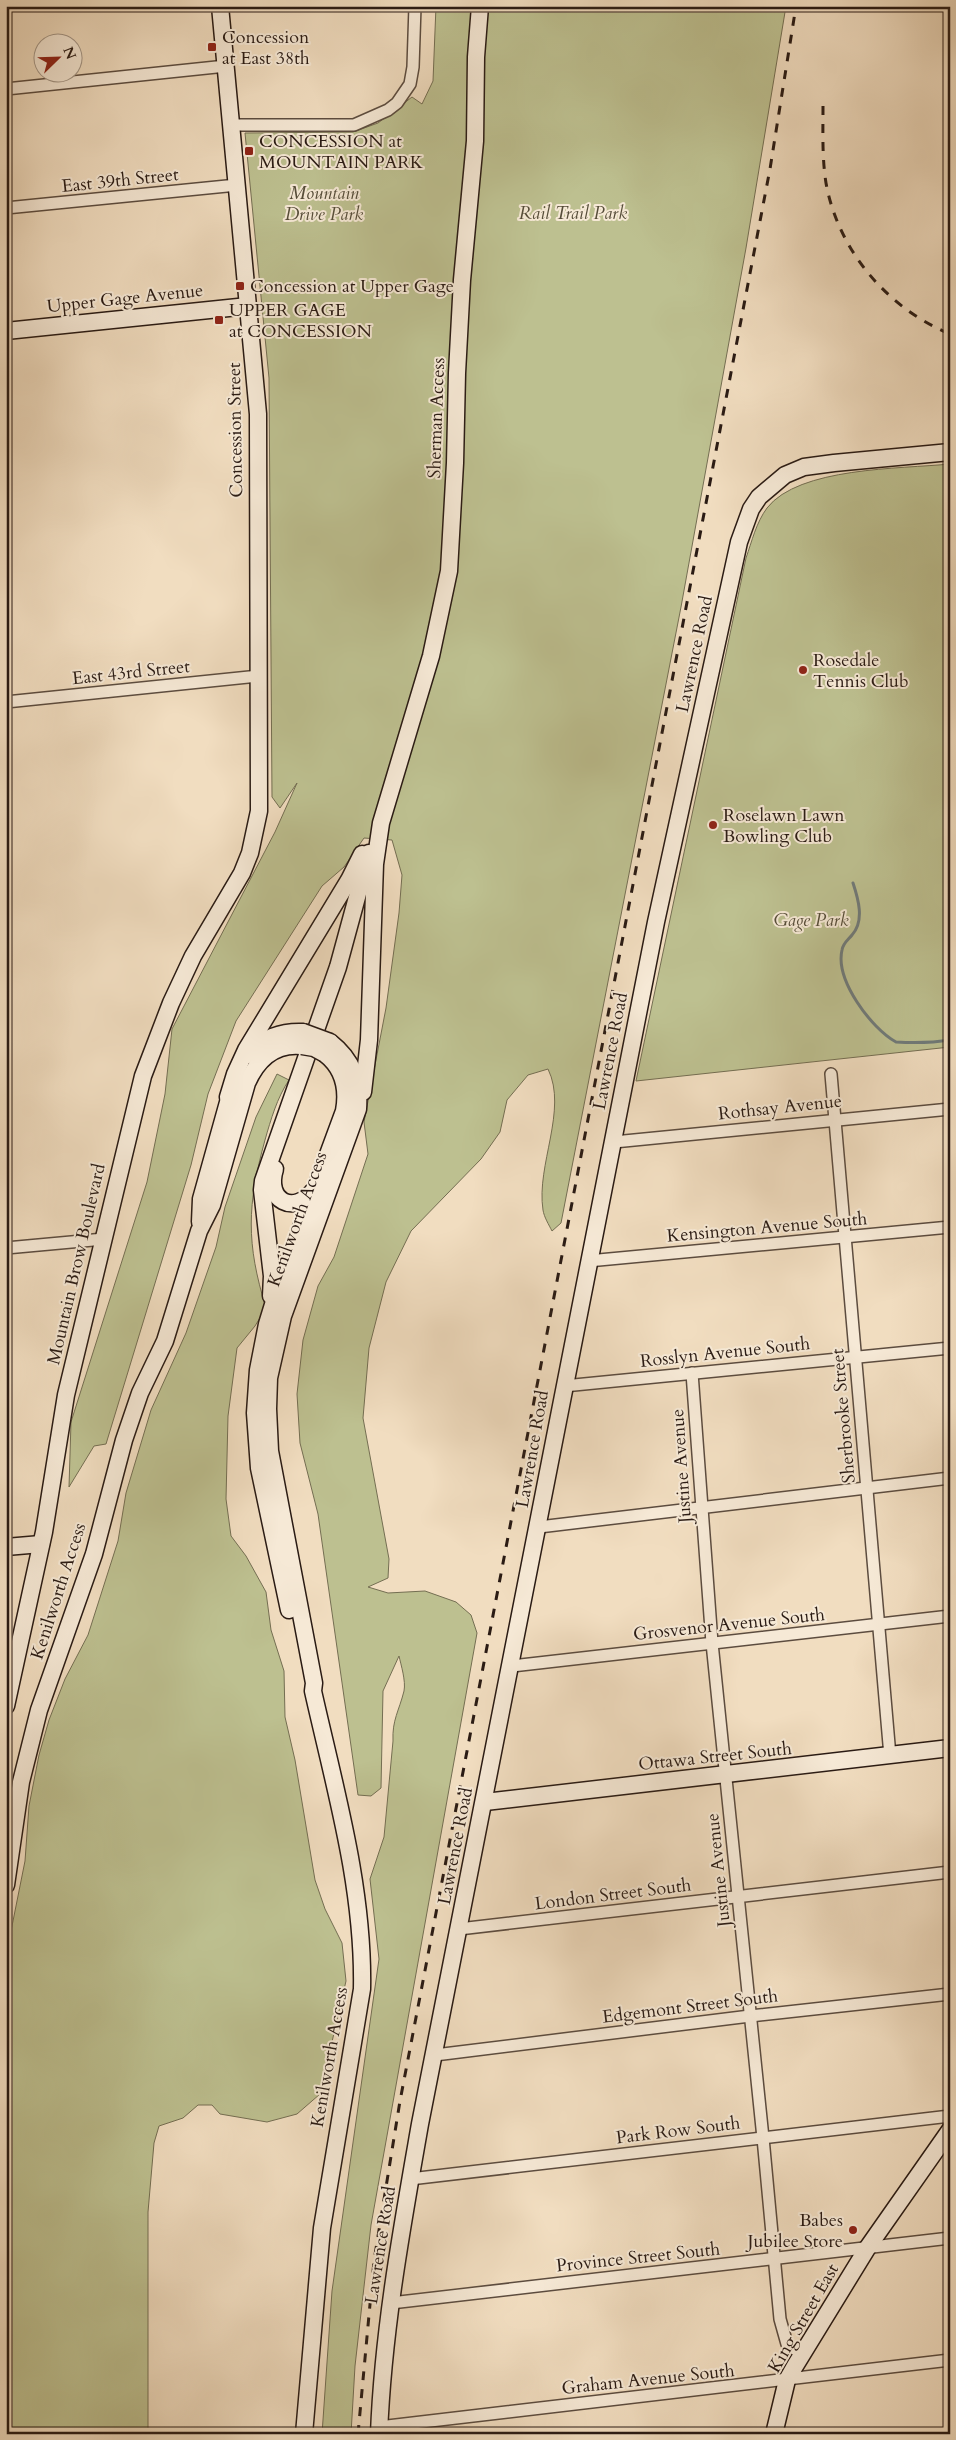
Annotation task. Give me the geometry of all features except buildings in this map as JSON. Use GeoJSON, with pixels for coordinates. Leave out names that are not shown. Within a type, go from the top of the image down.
{"type":"FeatureCollection","features":[{"type":"Feature","properties":{"kind":"main road","name":"Concession Street"},"geometry":{"type":"LineString","coordinates":[[220,6],[258,414],[259,802],[250,853]]}},
{"type":"Feature","properties":{"kind":"main road","name":"Sherman Access"},"geometry":{"type":"LineString","coordinates":[[377,830],[431,656],[449,571],[462,280],[475,141],[476,57],[480,6]]}},
{"type":"Feature","properties":{"kind":"main road","name":"Upper Gage Avenue"},"geometry":{"type":"LineString","coordinates":[[6,330],[248,306]]}},
{"type":"Feature","properties":{"kind":"main road","name":"Lawrence Road"},"geometry":{"type":"LineString","coordinates":[[379,2430],[383,2365],[410,2179],[512,1666],[588,1261],[614,1142],[670,850],[738,542],[751,509],[772,484],[785,475],[804,467],[950,452]]}},
{"type":"Feature","properties":{"kind":"main road"},"geometry":{"type":"LineString","coordinates":[[358,1109],[364,1086],[368,1048],[377,830]]}},
{"type":"Feature","properties":{"kind":"main road"},"geometry":{"type":"LineString","coordinates":[[228,1097],[235,1074],[246,1050],[377,830]]}},
{"type":"Feature","properties":{"kind":"main road"},"geometry":{"type":"LineString","coordinates":[[267,1324],[273,1286],[262,1190],[263,1181],[349,933],[377,830]]}},
{"type":"Feature","properties":{"kind":"main road","name":"Mountain Brow Boulevard"},"geometry":{"type":"LineString","coordinates":[[6,1706],[41,1544],[66,1395],[143,1076],[171,1003],[193,956],[231,892],[250,853]]}},
{"type":"Feature","properties":{"kind":"main road"},"geometry":{"type":"LineString","coordinates":[[315,1188],[303,1201],[288,1203],[278,1198],[271,1183],[347,967],[375,864]]}},
{"type":"Feature","properties":{"kind":"main road","name":"Kenilworth Access"},"geometry":{"type":"LineString","coordinates":[[199,1232],[201,1199],[228,1097],[244,1060],[254,1047],[280,1034],[302,1039],[314,1048],[328,1048],[348,1060],[356,1075],[359,1093],[358,1109],[282,1316],[269,1378],[268,1409],[270,1451],[314,1683],[313,1691],[358,1902],[363,1959],[362,1989],[322,2228],[304,2434]]}},
{"type":"Feature","properties":{"kind":"main road","name":"Kenilworth Access"},"geometry":{"type":"LineString","coordinates":[[6,1884],[21,1782],[39,1710],[94,1554],[124,1440],[140,1393],[165,1341],[199,1232],[212,1205],[242,1096],[252,1069],[259,1060],[276,1049],[302,1039]]}},
{"type":"Feature","properties":{"kind":"main road","name":"Kenilworth Access"},"geometry":{"type":"LineString","coordinates":[[313,1691],[308,1685],[279,1570],[259,1468],[255,1413],[258,1370],[267,1324],[346,1100],[343,1079],[328,1048]]}},
{"type":"Feature","properties":{"kind":"main road"},"geometry":{"type":"LineString","coordinates":[[6,1548],[41,1544]]}},
{"type":"Feature","properties":{"kind":"main road","name":"Ottawa Street South"},"geometry":{"type":"LineString","coordinates":[[485,1802],[950,1748]]}},
{"type":"Feature","properties":{"kind":"main road","name":"King Street East"},"geometry":{"type":"LineString","coordinates":[[774,2434],[787,2380],[802,2354],[868,2246],[950,2130]]}},
{"type":"Feature","properties":{"kind":"street"},"geometry":{"type":"LineString","coordinates":[[232,125],[354,125],[388,110],[397,103],[410,84],[413,67],[415,6]]}},
{"type":"Feature","properties":{"kind":"street"},"geometry":{"type":"LineString","coordinates":[[6,89],[226,66]]}},
{"type":"Feature","properties":{"kind":"street","name":"East 39th Street"},"geometry":{"type":"LineString","coordinates":[[6,208],[237,185]]}},
{"type":"Feature","properties":{"kind":"street","name":"East 43rd Street"},"geometry":{"type":"LineString","coordinates":[[6,702],[259,676]]}},
{"type":"Feature","properties":{"kind":"street","name":"Sherbrooke Street"},"geometry":{"type":"LineString","coordinates":[[830,1074],[890,1756]]}},
{"type":"Feature","properties":{"kind":"street","name":"Rothsay Avenue"},"geometry":{"type":"LineString","coordinates":[[614,1142],[950,1109]]}},
{"type":"Feature","properties":{"kind":"street","name":"Kensington Avenue South"},"geometry":{"type":"LineString","coordinates":[[588,1261],[950,1227]]}},
{"type":"Feature","properties":{"kind":"street"},"geometry":{"type":"LineString","coordinates":[[6,1248],[104,1239]]}},
{"type":"Feature","properties":{"kind":"street","name":"Rosslyn Avenue South"},"geometry":{"type":"LineString","coordinates":[[564,1386],[950,1348]]}},
{"type":"Feature","properties":{"kind":"street","name":"Justine Avenue"},"geometry":{"type":"LineString","coordinates":[[692,1373],[712,1643],[782,2331],[787,2344],[802,2354]]}},
{"type":"Feature","properties":{"kind":"street"},"geometry":{"type":"LineString","coordinates":[[539,1527],[950,1478]]}},
{"type":"Feature","properties":{"kind":"street","name":"Grosvenor Avenue South"},"geometry":{"type":"LineString","coordinates":[[512,1666],[950,1616]]}},
{"type":"Feature","properties":{"kind":"street","name":"London Street South"},"geometry":{"type":"LineString","coordinates":[[459,1929],[950,1872]]}},
{"type":"Feature","properties":{"kind":"street","name":"Edgemont Street South"},"geometry":{"type":"LineString","coordinates":[[435,2055],[750,2016],[950,1994]]}},
{"type":"Feature","properties":{"kind":"street","name":"Park Row South"},"geometry":{"type":"LineString","coordinates":[[410,2179],[950,2116]]}},
{"type":"Feature","properties":{"kind":"street","name":"Province Street South"},"geometry":{"type":"LineString","coordinates":[[391,2302],[950,2238]]}},
{"type":"Feature","properties":{"kind":"street","name":"Graham Avenue South"},"geometry":{"type":"LineString","coordinates":[[379,2430],[950,2360]]}},
{"type":"Feature","properties":{"kind":"green space","name":"Rail Trail Park"},"geometry":{"type":"Polygon","coordinates":[[[436,6],[786,6],[746,248],[681,607],[561,1223],[552,1231],[543,1210],[544,1175],[555,1102],[553,1085],[548,1069],[528,1075],[507,1100],[500,1132],[481,1159],[411,1231],[386,1282],[369,1348],[363,1418],[389,1559],[388,1578],[368,1587],[388,1593],[425,1591],[456,1602],[471,1615],[477,1633],[371,2225],[355,2366],[351,2434],[322,2434],[332,2291],[379,1959],[370,1879],[384,1837],[394,1727],[404,1691],[404,1683],[399,1656],[383,1691],[381,1788],[371,1796],[358,1795],[318,1514],[300,1443],[297,1394],[303,1340],[318,1286],[334,1257],[368,1154],[364,1122],[386,1008],[399,913],[402,875],[392,840],[364,838],[344,867],[322,886],[236,1021],[208,1094],[191,1165],[106,1444],[94,1446],[69,1487],[71,1422],[147,1182],[165,1094],[172,1029],[275,832],[297,783],[280,808],[272,797],[269,378],[245,133],[353,132],[378,123],[412,97],[422,104],[433,81],[436,6]]]}},
{"type":"Feature","properties":{"kind":"green space","name":"Gage Park"},"geometry":{"type":"Polygon","coordinates":[[[950,464],[950,1047],[636,1081],[746,558],[760,520],[767,508],[782,495],[802,485],[826,477],[879,469],[950,464]]]}},
{"type":"Feature","properties":{"kind":"green space"},"geometry":{"type":"Polygon","coordinates":[[[277,1074],[289,1080],[278,1101],[267,1132],[255,1185],[251,1224],[255,1263],[266,1308],[255,1326],[237,1348],[228,1416],[226,1499],[231,1536],[246,1556],[266,1592],[271,1630],[284,1671],[285,1717],[295,1760],[315,1880],[325,1909],[342,1943],[346,1981],[320,2094],[297,2114],[267,2122],[220,2114],[212,2105],[198,2105],[183,2118],[159,2126],[154,2143],[148,2212],[148,2434],[6,2434],[6,1956],[25,1861],[29,1806],[39,1755],[49,1720],[65,1679],[88,1635],[118,1541],[126,1493],[151,1410],[186,1333],[216,1247],[225,1207],[256,1117],[277,1074]]]}},
{"type":"Feature","properties":{"kind":"waterway"},"geometry":{"type":"LineString","coordinates":[[853,883],[859,909],[858,923],[856,929],[845,943],[841,962],[849,989],[857,1002],[876,1026],[896,1042],[950,1040]]}},
{"type":"Feature","properties":{"kind":"railway"},"geometry":{"type":"LineString","coordinates":[[358,2434],[374,2261],[400,2101],[770,169],[796,6]]}},
{"type":"Feature","properties":{"kind":"railway"},"geometry":{"type":"LineString","coordinates":[[823,106],[823,155],[826,183],[832,208],[854,253],[869,274],[906,309],[927,323],[950,334]]}},
{"type":"Feature","properties":{"kind":"place","name":"Concession at East 38th"},"geometry":{"type":"Point","coordinates":[212,47]}},
{"type":"Feature","properties":{"kind":"place","name":"CONCESSION at MOUNTAIN PARK"},"geometry":{"type":"Point","coordinates":[249,151]}},
{"type":"Feature","properties":{"kind":"place","name":"Concession at Upper Gage"},"geometry":{"type":"Point","coordinates":[240,286]}},
{"type":"Feature","properties":{"kind":"place","name":"UPPER GAGE at CONCESSION"},"geometry":{"type":"Point","coordinates":[219,320]}},
{"type":"Feature","properties":{"kind":"place","name":"Rosedale Tennis Club"},"geometry":{"type":"Point","coordinates":[803,670]}},
{"type":"Feature","properties":{"kind":"place","name":"Roselawn Lawn Bowling Club"},"geometry":{"type":"Point","coordinates":[713,825]}},
{"type":"Feature","properties":{"kind":"place","name":"Babes Jubilee Store"},"geometry":{"type":"Point","coordinates":[853,2230]}},
{"type":"Feature","properties":{"kind":"park label","name":"Mountain Drive Park"},"geometry":{"type":"Point","coordinates":[324,203]}}]}
